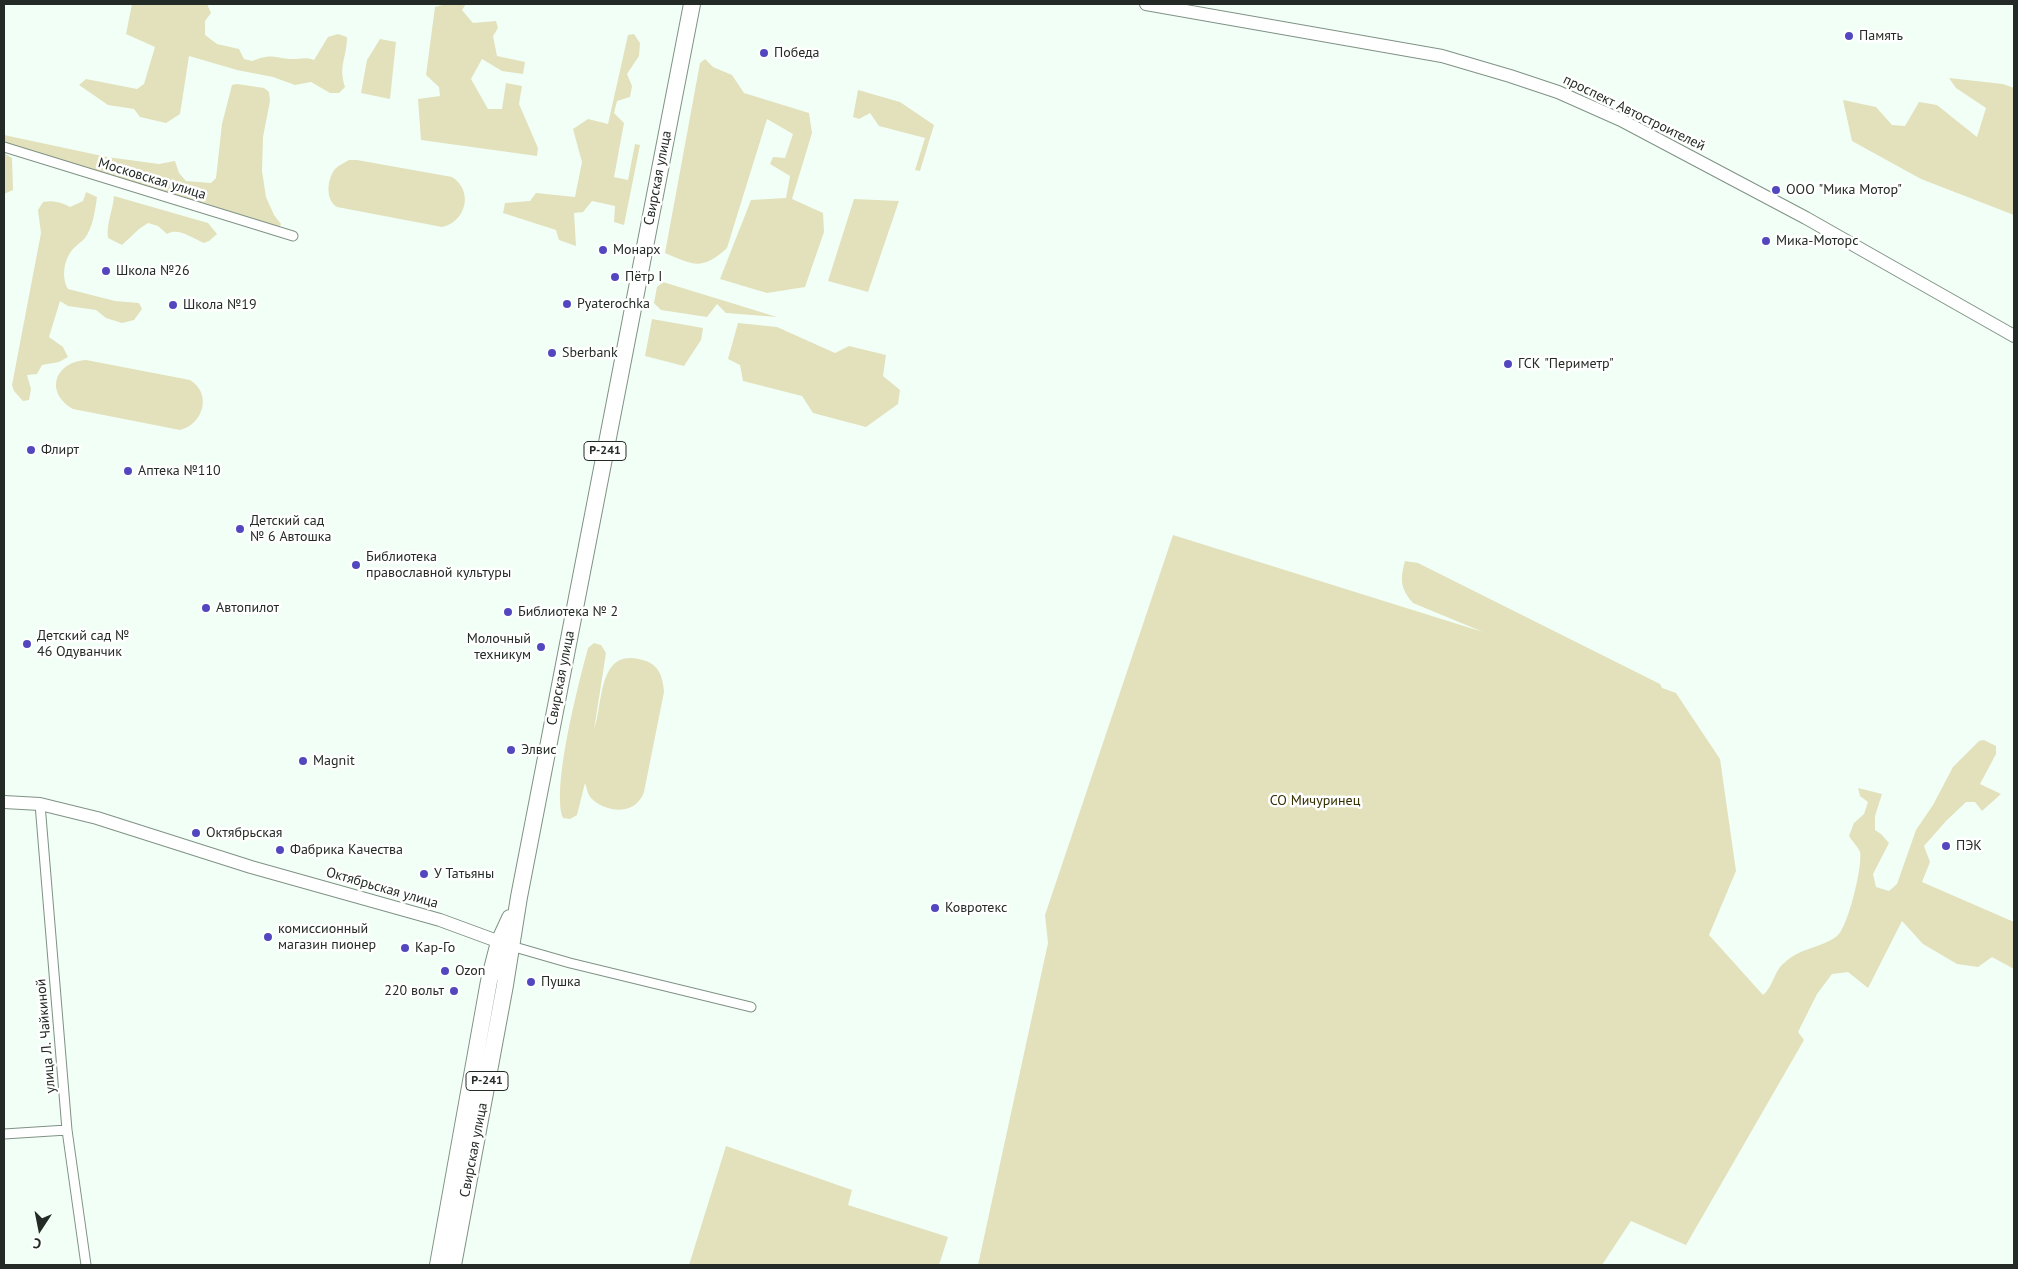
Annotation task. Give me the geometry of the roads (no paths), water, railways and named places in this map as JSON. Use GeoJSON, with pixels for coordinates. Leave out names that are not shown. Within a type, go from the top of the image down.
{"type":"FeatureCollection","features":[{"type":"Feature","properties":{"kind":"highway","name":"Свирская улица"},"geometry":{"type":"LineString","coordinates":[[438,1265],[489,981],[505,944],[519,897],[692,4]]}},
{"type":"Feature","properties":{"kind":"highway","name":"Свирская улица"},"geometry":{"type":"LineString","coordinates":[[453,1265],[505,944]]}},
{"type":"Feature","properties":{"kind":"main road","name":"проспект Автостроителей"},"geometry":{"type":"LineString","coordinates":[[1146,4],[1442,56],[1558,92],[1628,124],[1806,218],[2014,336]]}},
{"type":"Feature","properties":{"kind":"main road","name":"Октябрьская улица"},"geometry":{"type":"LineString","coordinates":[[4,802],[40,804],[97,818],[251,867],[415,912],[459,926],[505,944]]}},
{"type":"Feature","properties":{"kind":"street","name":"Московская улица"},"geometry":{"type":"LineString","coordinates":[[4,147],[292,236]]}},
{"type":"Feature","properties":{"kind":"street","name":"улица Л. Чайкиной"},"geometry":{"type":"LineString","coordinates":[[40,804],[67,1130],[86,1265]]}},
{"type":"Feature","properties":{"kind":"street","name":"Октябрьская улица"},"geometry":{"type":"LineString","coordinates":[[505,944],[570,963],[751,1007]]}},
{"type":"Feature","properties":{"kind":"street"},"geometry":{"type":"LineString","coordinates":[[4,1134],[67,1130]]}},
{"type":"Feature","properties":{"kind":"place","name":"Память"},"geometry":{"type":"Point","coordinates":[1849,36]}},
{"type":"Feature","properties":{"kind":"place","name":"Победа"},"geometry":{"type":"Point","coordinates":[764,53]}},
{"type":"Feature","properties":{"kind":"place","name":"ООО \"Мика Мотор\""},"geometry":{"type":"Point","coordinates":[1776,190]}},
{"type":"Feature","properties":{"kind":"place","name":"Мика-Моторс"},"geometry":{"type":"Point","coordinates":[1766,241]}},
{"type":"Feature","properties":{"kind":"place","name":"Монарх"},"geometry":{"type":"Point","coordinates":[603,250]}},
{"type":"Feature","properties":{"kind":"place","name":"Школа №26"},"geometry":{"type":"Point","coordinates":[106,271]}},
{"type":"Feature","properties":{"kind":"place","name":"Пётр I"},"geometry":{"type":"Point","coordinates":[615,277]}},
{"type":"Feature","properties":{"kind":"place","name":"Pyaterochka"},"geometry":{"type":"Point","coordinates":[567,304]}},
{"type":"Feature","properties":{"kind":"place","name":"Школа №19"},"geometry":{"type":"Point","coordinates":[173,305]}},
{"type":"Feature","properties":{"kind":"place","name":"Sberbank"},"geometry":{"type":"Point","coordinates":[552,353]}},
{"type":"Feature","properties":{"kind":"place","name":"ГСК \"Периметр\""},"geometry":{"type":"Point","coordinates":[1508,364]}},
{"type":"Feature","properties":{"kind":"place","name":"Флирт"},"geometry":{"type":"Point","coordinates":[31,450]}},
{"type":"Feature","properties":{"kind":"place","name":"Аптека №110"},"geometry":{"type":"Point","coordinates":[128,471]}},
{"type":"Feature","properties":{"kind":"place","name":"Детский сад № 6 Автошка"},"geometry":{"type":"Point","coordinates":[240,529]}},
{"type":"Feature","properties":{"kind":"place","name":"Библиотека православной культуры"},"geometry":{"type":"Point","coordinates":[356,565]}},
{"type":"Feature","properties":{"kind":"place","name":"Автопилот"},"geometry":{"type":"Point","coordinates":[206,608]}},
{"type":"Feature","properties":{"kind":"place","name":"Библиотека № 2"},"geometry":{"type":"Point","coordinates":[508,612]}},
{"type":"Feature","properties":{"kind":"place","name":"Детский сад № 46 Одуванчик"},"geometry":{"type":"Point","coordinates":[27,644]}},
{"type":"Feature","properties":{"kind":"place","name":"Молочный техникум"},"geometry":{"type":"Point","coordinates":[541,647]}},
{"type":"Feature","properties":{"kind":"place","name":"Элвис"},"geometry":{"type":"Point","coordinates":[511,750]}},
{"type":"Feature","properties":{"kind":"place","name":"Magnit"},"geometry":{"type":"Point","coordinates":[303,761]}},
{"type":"Feature","properties":{"kind":"place","name":"Октябрьская"},"geometry":{"type":"Point","coordinates":[196,833]}},
{"type":"Feature","properties":{"kind":"place","name":"ПЭК"},"geometry":{"type":"Point","coordinates":[1946,846]}},
{"type":"Feature","properties":{"kind":"place","name":"Фабрика Качества"},"geometry":{"type":"Point","coordinates":[280,850]}},
{"type":"Feature","properties":{"kind":"place","name":"У Татьяны"},"geometry":{"type":"Point","coordinates":[424,874]}},
{"type":"Feature","properties":{"kind":"place","name":"Ковротекс"},"geometry":{"type":"Point","coordinates":[935,908]}},
{"type":"Feature","properties":{"kind":"place","name":"комиссионный магазин пионер"},"geometry":{"type":"Point","coordinates":[268,937]}},
{"type":"Feature","properties":{"kind":"place","name":"Кар-Го"},"geometry":{"type":"Point","coordinates":[405,948]}},
{"type":"Feature","properties":{"kind":"place","name":"Ozon"},"geometry":{"type":"Point","coordinates":[445,971]}},
{"type":"Feature","properties":{"kind":"place","name":"Пушка"},"geometry":{"type":"Point","coordinates":[531,982]}},
{"type":"Feature","properties":{"kind":"place","name":"220 вольт"},"geometry":{"type":"Point","coordinates":[454,991]}},
{"type":"Feature","properties":{"kind":"park label","name":"СО Мичуринец"},"geometry":{"type":"Point","coordinates":[1315,801]}}]}
